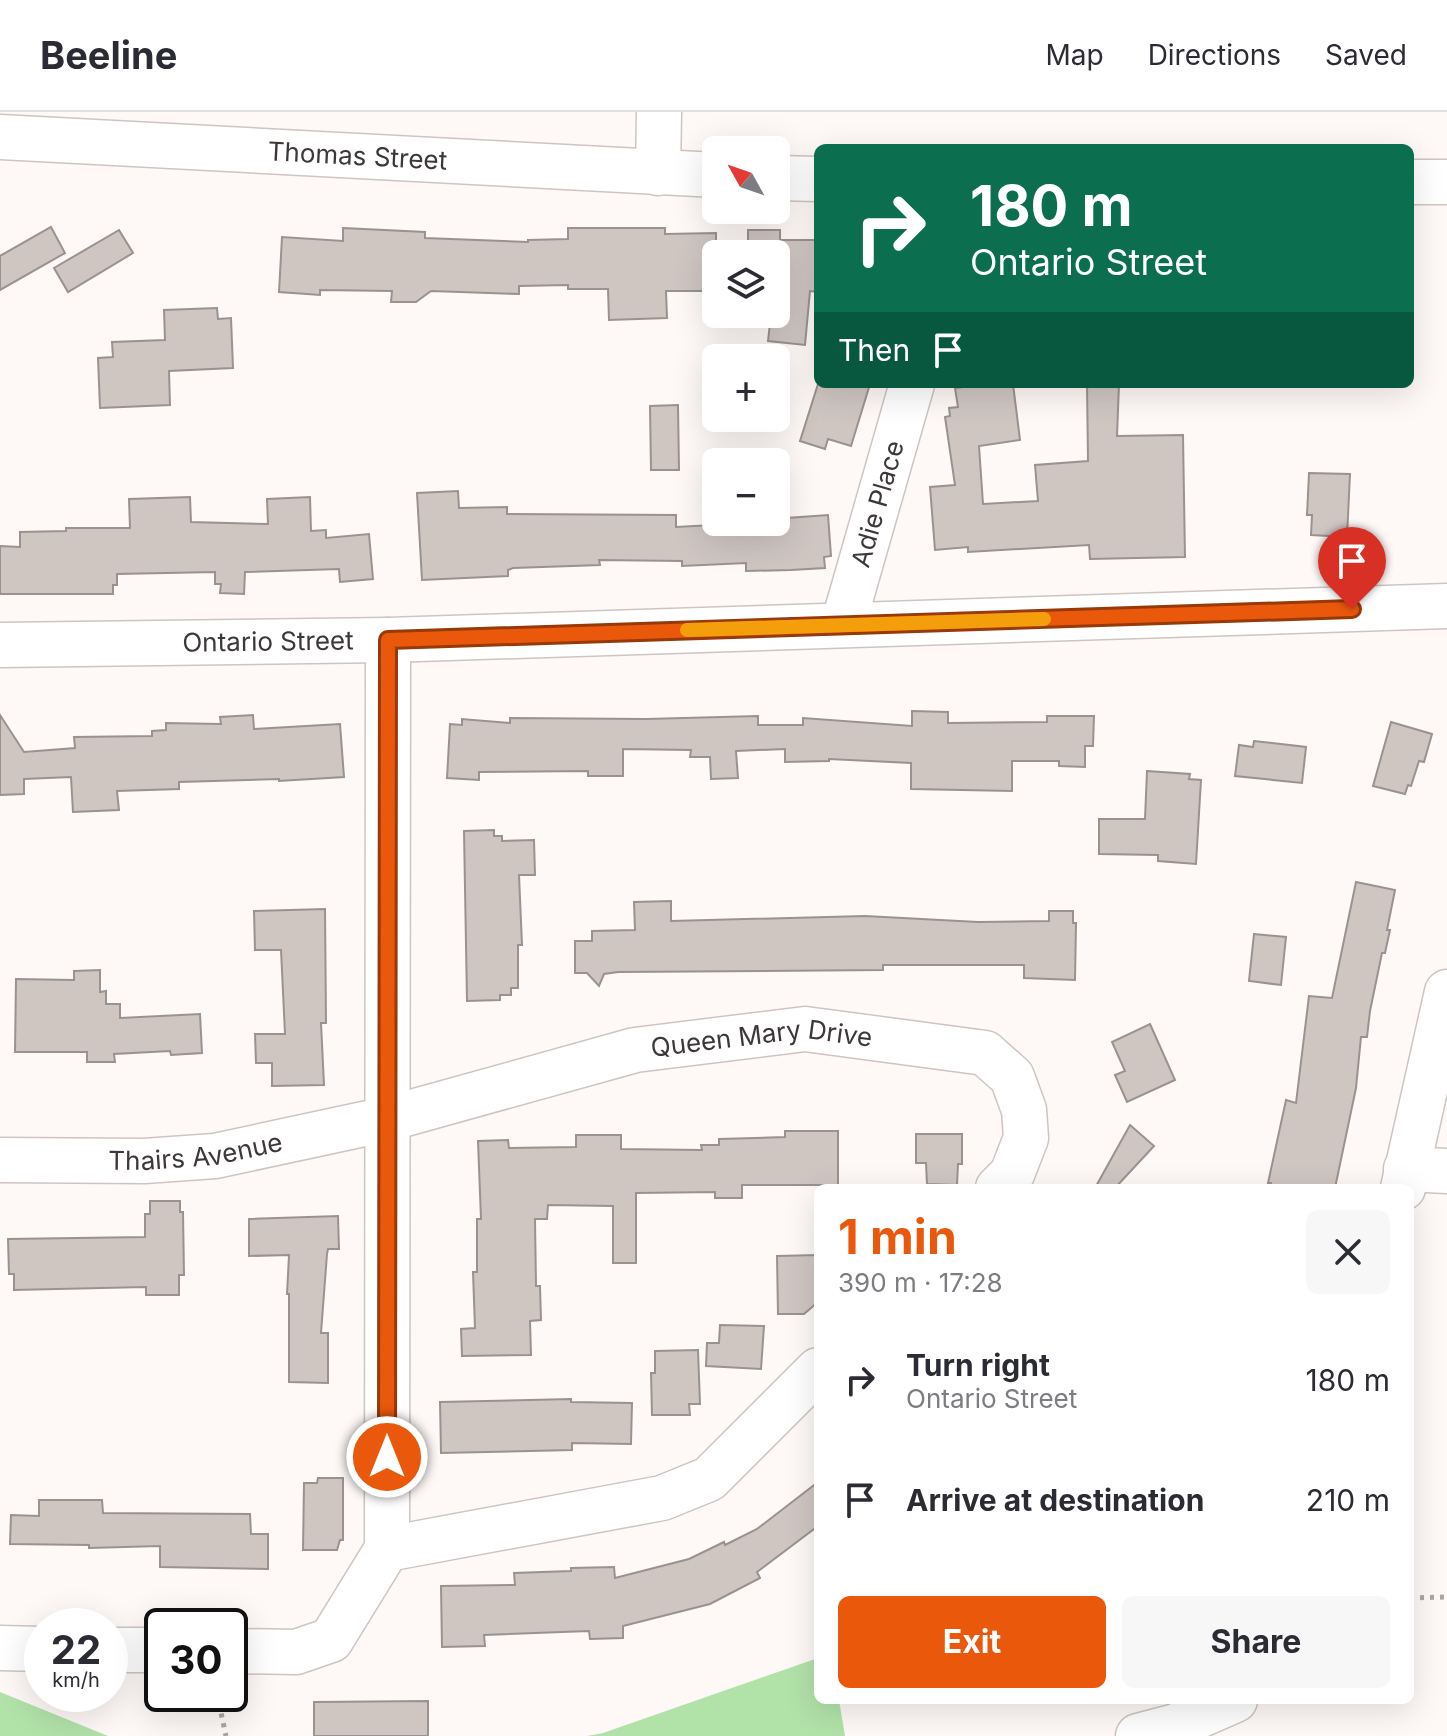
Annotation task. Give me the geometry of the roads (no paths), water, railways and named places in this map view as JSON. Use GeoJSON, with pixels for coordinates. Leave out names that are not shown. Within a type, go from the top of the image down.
{"type":"FeatureCollection","features":[{"type":"Feature","properties":{"kind":"street"},"geometry":{"type":"LineString","coordinates":[[658,173],[659,112]]}},
{"type":"Feature","properties":{"kind":"street","name":"Thomas Street"},"geometry":{"type":"LineString","coordinates":[[0,137],[702,175]]}},
{"type":"Feature","properties":{"kind":"street"},"geometry":{"type":"LineString","coordinates":[[790,178],[814,179]]}},
{"type":"Feature","properties":{"kind":"street"},"geometry":{"type":"LineString","coordinates":[[1414,182],[1447,182]]}},
{"type":"Feature","properties":{"kind":"street","name":"Adie Place"},"geometry":{"type":"LineString","coordinates":[[843,625],[911,388]]}},
{"type":"Feature","properties":{"kind":"street","name":"Ontario Street"},"geometry":{"type":"LineString","coordinates":[[0,645],[388,640],[1447,606]]}},
{"type":"Feature","properties":{"kind":"street"},"geometry":{"type":"LineString","coordinates":[[248,1651],[296,1652],[331,1640],[387,1549],[388,640]]}},
{"type":"Feature","properties":{"kind":"street"},"geometry":{"type":"LineString","coordinates":[[1419,1176],[1447,992]]}},
{"type":"Feature","properties":{"kind":"street","name":"Queen Mary Drive"},"geometry":{"type":"LineString","coordinates":[[387,1119],[635,1050],[805,1029],[985,1053],[1012,1077],[1024,1110],[1026,1138],[1012,1174],[1002,1184]]}},
{"type":"Feature","properties":{"kind":"street","name":"Thairs Avenue"},"geometry":{"type":"LineString","coordinates":[[0,1160],[144,1161],[215,1156],[387,1119]]}},
{"type":"Feature","properties":{"kind":"street"},"geometry":{"type":"LineString","coordinates":[[387,1549],[662,1498],[709,1479],[814,1374]]}},
{"type":"Feature","properties":{"kind":"street"},"geometry":{"type":"LineString","coordinates":[[0,1648],[24,1649]]}},
{"type":"Feature","properties":{"kind":"street"},"geometry":{"type":"LineString","coordinates":[[1138,1736],[1176,1726],[1226,1704]]}}]}
